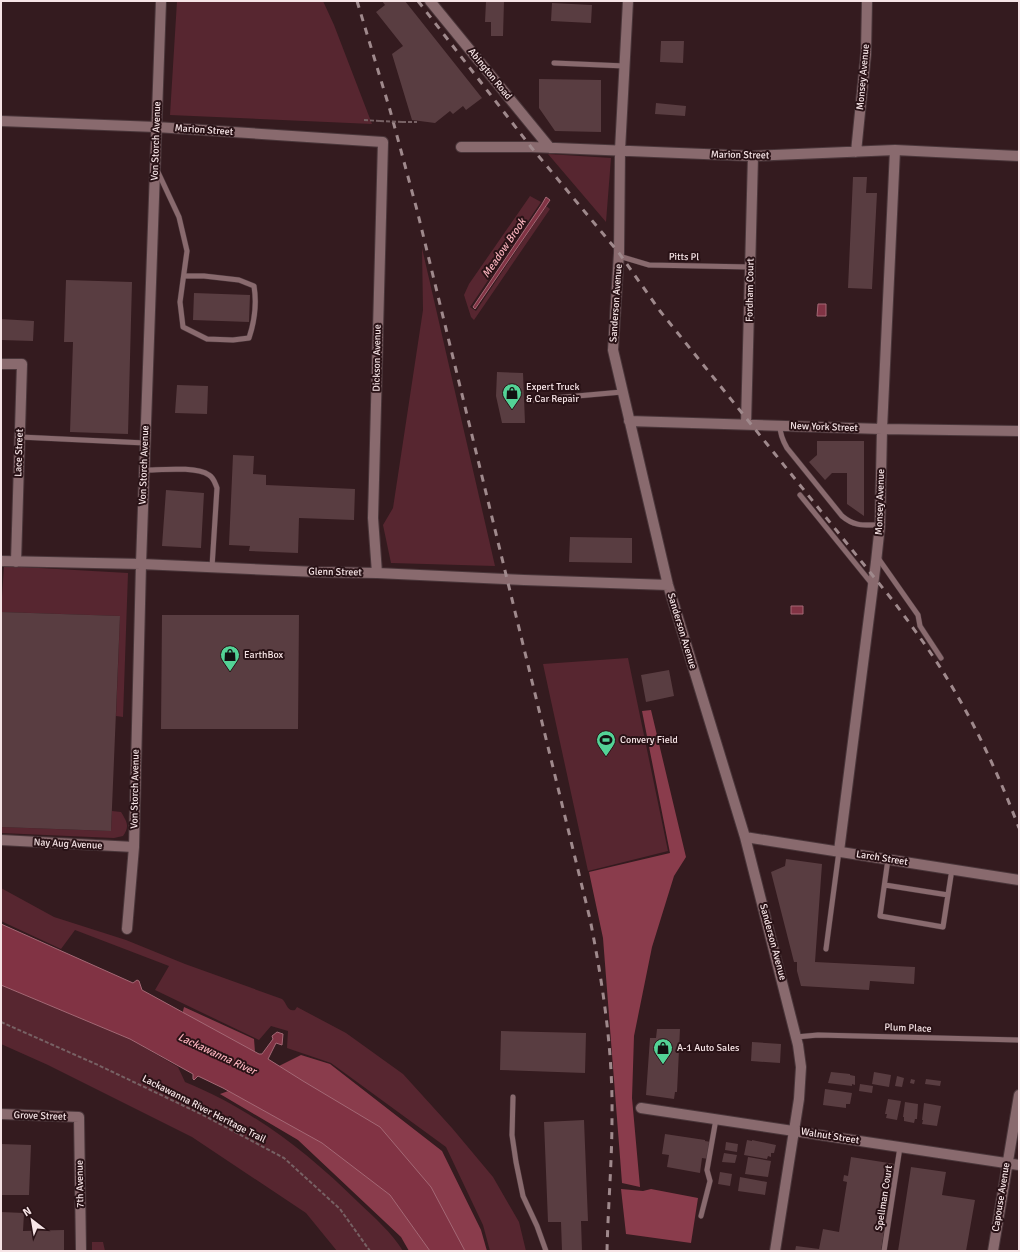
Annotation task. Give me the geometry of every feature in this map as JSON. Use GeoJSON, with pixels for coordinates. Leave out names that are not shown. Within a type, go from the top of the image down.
{"type":"FeatureCollection","features":[{"type":"Feature","properties":{"kind":"street","name":"Von Storch Avenue"},"geometry":{"type":"LineString","coordinates":[[127,929],[134,848],[141,564],[161,1]]}},
{"type":"Feature","properties":{"kind":"street","name":"Abington Road"},"geometry":{"type":"LineString","coordinates":[[430,1],[550,148]]}},
{"type":"Feature","properties":{"kind":"street","name":"Sanderson Avenue"},"geometry":{"type":"LineString","coordinates":[[628,1],[620,150],[619,256],[613,350],[668,585],[745,837],[796,1037],[801,1067],[801,1080],[775,1251]]}},
{"type":"Feature","properties":{"kind":"street","name":"Monsey Avenue"},"geometry":{"type":"LineString","coordinates":[[856,152],[866,53],[867,1]]}},
{"type":"Feature","properties":{"kind":"street","name":"Marion Street"},"geometry":{"type":"LineString","coordinates":[[1,121],[156,127],[382,142]]}},
{"type":"Feature","properties":{"kind":"street","name":"Dickson Avenue"},"geometry":{"type":"LineString","coordinates":[[377,573],[373,518],[382,142]]}},
{"type":"Feature","properties":{"kind":"street","name":"Marion Street"},"geometry":{"type":"LineString","coordinates":[[461,147],[620,150],[753,156],[895,150],[1019,156]]}},
{"type":"Feature","properties":{"kind":"street","name":"Monsey Avenue"},"geometry":{"type":"LineString","coordinates":[[839,851],[880,525],[882,429],[895,150]]}},
{"type":"Feature","properties":{"kind":"street","name":"Fordham Court"},"geometry":{"type":"LineString","coordinates":[[746,424],[753,156]]}},
{"type":"Feature","properties":{"kind":"street","name":"Lace Street"},"geometry":{"type":"LineString","coordinates":[[1,364],[22,364],[16,562]]}},
{"type":"Feature","properties":{"kind":"street","name":"New York Street"},"geometry":{"type":"LineString","coordinates":[[629,421],[882,429],[1019,431]]}},
{"type":"Feature","properties":{"kind":"street","name":"Glenn Street"},"geometry":{"type":"LineString","coordinates":[[1,562],[141,564],[668,585]]}},
{"type":"Feature","properties":{"kind":"street","name":"Larch Street"},"geometry":{"type":"LineString","coordinates":[[745,837],[1019,880]]}},
{"type":"Feature","properties":{"kind":"street","name":"Nay Aug Avenue"},"geometry":{"type":"LineString","coordinates":[[1,840],[134,848]]}},
{"type":"Feature","properties":{"kind":"street","name":"Capouse Avenue"},"geometry":{"type":"LineString","coordinates":[[992,1251],[1019,1096]]}},
{"type":"Feature","properties":{"kind":"street","name":"Walnut Street"},"geometry":{"type":"LineString","coordinates":[[641,1108],[1019,1165]]}},
{"type":"Feature","properties":{"kind":"street","name":"Grove Street"},"geometry":{"type":"LineString","coordinates":[[1,1114],[79,1117]]}},
{"type":"Feature","properties":{"kind":"street","name":"7th Avenue"},"geometry":{"type":"LineString","coordinates":[[79,1117],[81,1251]]}},
{"type":"Feature","properties":{"kind":"lane"},"geometry":{"type":"LineString","coordinates":[[554,63],[625,66]]}},
{"type":"Feature","properties":{"kind":"lane"},"geometry":{"type":"LineString","coordinates":[[156,167],[179,217],[188,251],[184,276],[180,302],[183,327],[207,339],[233,340],[249,338],[255,316],[256,300],[254,286],[239,280],[204,276],[184,276]]}},
{"type":"Feature","properties":{"kind":"lane","name":"Pitts Pl"},"geometry":{"type":"LineString","coordinates":[[619,256],[649,265],[750,267]]}},
{"type":"Feature","properties":{"kind":"lane"},"geometry":{"type":"LineString","coordinates":[[532,400],[622,392]]}},
{"type":"Feature","properties":{"kind":"lane"},"geometry":{"type":"LineString","coordinates":[[780,426],[782,439],[787,448],[842,516],[852,523],[860,525],[880,525]]}},
{"type":"Feature","properties":{"kind":"lane"},"geometry":{"type":"LineString","coordinates":[[20,437],[145,443]]}},
{"type":"Feature","properties":{"kind":"lane"},"geometry":{"type":"LineString","coordinates":[[144,470],[196,470],[209,475],[214,480],[217,488],[212,567]]}},
{"type":"Feature","properties":{"kind":"lane"},"geometry":{"type":"LineString","coordinates":[[800,495],[873,586]]}},
{"type":"Feature","properties":{"kind":"lane"},"geometry":{"type":"LineString","coordinates":[[877,557],[918,615],[920,626],[941,658]]}},
{"type":"Feature","properties":{"kind":"lane"},"geometry":{"type":"LineString","coordinates":[[826,949],[839,851]]}},
{"type":"Feature","properties":{"kind":"lane"},"geometry":{"type":"LineString","coordinates":[[888,859],[880,916],[943,927],[952,869]]}},
{"type":"Feature","properties":{"kind":"lane"},"geometry":{"type":"LineString","coordinates":[[884,885],[948,895]]}},
{"type":"Feature","properties":{"kind":"lane","name":"Plum Place"},"geometry":{"type":"LineString","coordinates":[[796,1037],[818,1035],[1019,1040]]}},
{"type":"Feature","properties":{"kind":"lane"},"geometry":{"type":"LineString","coordinates":[[513,1097],[512,1135],[517,1169],[523,1196],[537,1226],[546,1251]]}},
{"type":"Feature","properties":{"kind":"lane"},"geometry":{"type":"LineString","coordinates":[[701,1216],[710,1181],[707,1170],[716,1119]]}},
{"type":"Feature","properties":{"kind":"lane","name":"Spellman Court"},"geometry":{"type":"LineString","coordinates":[[884,1251],[900,1147]]}},
{"type":"Feature","properties":{"kind":"path"},"geometry":{"type":"LineString","coordinates":[[364,120],[417,122]]}},
{"type":"Feature","properties":{"kind":"path","name":"Lackawanna River Heritage Trail"},"geometry":{"type":"LineString","coordinates":[[1,1022],[98,1065],[204,1115],[284,1158],[340,1209],[370,1251]]}},
{"type":"Feature","properties":{"kind":"shaded area"},"geometry":{"type":"Polygon","coordinates":[[[177,1],[323,1],[334,25],[372,124],[170,115],[177,1]]]}},
{"type":"Feature","properties":{"kind":"shaded area"},"geometry":{"type":"Polygon","coordinates":[[[548,154],[611,158],[606,222],[548,154]]]}},
{"type":"Feature","properties":{"kind":"shaded area"},"geometry":{"type":"Polygon","coordinates":[[[530,196],[541,202],[470,307],[476,311],[546,206],[550,209],[474,320],[471,317],[464,295],[469,284],[530,196]]]}},
{"type":"Feature","properties":{"kind":"shaded area"},"geometry":{"type":"Polygon","coordinates":[[[422,248],[495,566],[391,563],[383,525],[393,508],[423,310],[422,248]]]}},
{"type":"Feature","properties":{"kind":"shaded area"},"geometry":{"type":"Polygon","coordinates":[[[4,566],[128,573],[123,717],[116,716],[120,616],[1,612],[4,566]]]}},
{"type":"Feature","properties":{"kind":"shaded area","name":"Convery Field"},"geometry":{"type":"Polygon","coordinates":[[[628,658],[668,851],[588,871],[543,664],[628,658]]]}},
{"type":"Feature","properties":{"kind":"shaded area"},"geometry":{"type":"Polygon","coordinates":[[[651,710],[686,857],[674,876],[652,947],[634,1036],[632,1098],[640,1187],[622,1183],[603,938],[589,872],[670,853],[642,711],[651,710]]]}},
{"type":"Feature","properties":{"kind":"shaded area"},"geometry":{"type":"Polygon","coordinates":[[[112,811],[121,812],[126,821],[127,827],[123,836],[114,838],[1,833],[1,827],[111,831],[112,811]]]}},
{"type":"Feature","properties":{"kind":"shaded area"},"geometry":{"type":"Polygon","coordinates":[[[1,888],[54,917],[126,940],[185,964],[282,999],[290,1010],[295,1010],[297,1007],[346,1033],[403,1074],[452,1128],[493,1177],[519,1222],[526,1251],[490,1251],[483,1225],[446,1147],[331,1063],[287,1048],[288,1031],[271,1026],[259,1040],[155,990],[169,966],[75,930],[61,949],[1,921],[1,888]]]}},
{"type":"Feature","properties":{"kind":"shaded area"},"geometry":{"type":"Polygon","coordinates":[[[1,985],[130,1039],[178,1067],[185,1082],[233,1105],[278,1133],[338,1183],[388,1231],[403,1251],[337,1251],[306,1213],[192,1137],[48,1065],[1,1044],[1,985]]]}},
{"type":"Feature","properties":{"kind":"shaded area"},"geometry":{"type":"Polygon","coordinates":[[[184,1007],[254,1039],[255,1052],[181,1019],[184,1007]]]}},
{"type":"Feature","properties":{"kind":"shaded area"},"geometry":{"type":"Polygon","coordinates":[[[301,1055],[330,1064],[442,1151],[481,1230],[487,1251],[409,1251],[401,1237],[298,1140],[220,1094],[301,1055]]]}},
{"type":"Feature","properties":{"kind":"shaded area"},"geometry":{"type":"Polygon","coordinates":[[[621,1189],[643,1191],[651,1189],[698,1198],[691,1243],[626,1234],[621,1189]]]}},
{"type":"Feature","properties":{"kind":"shaded area"},"geometry":{"type":"Polygon","coordinates":[[[92,1242],[103,1242],[105,1251],[92,1251],[92,1242]]]}},
{"type":"Feature","properties":{"kind":"water"},"geometry":{"type":"Polygon","coordinates":[[[546,197],[550,200],[475,309],[473,307],[546,197]]]}},
{"type":"Feature","properties":{"kind":"water"},"geometry":{"type":"Polygon","coordinates":[[[818,304],[826,304],[826,316],[817,316],[818,304]]]}},
{"type":"Feature","properties":{"kind":"water"},"geometry":{"type":"Polygon","coordinates":[[[791,606],[803,606],[803,614],[791,614],[791,606]]]}},
{"type":"Feature","properties":{"kind":"water","name":"Lackawanna River"},"geometry":{"type":"Polygon","coordinates":[[[1,924],[133,983],[137,980],[139,981],[142,990],[259,1054],[262,1054],[273,1039],[272,1036],[277,1032],[283,1034],[282,1045],[276,1043],[268,1059],[380,1127],[431,1187],[465,1251],[430,1251],[390,1195],[322,1143],[223,1088],[198,1076],[194,1080],[193,1074],[130,1039],[1,985],[1,924]]]}},
{"type":"Feature","properties":{"kind":"building"},"geometry":{"type":"Polygon","coordinates":[[[382,1],[405,1],[482,98],[466,110],[463,106],[453,114],[450,111],[435,123],[412,120],[392,54],[403,46],[376,12],[385,5],[382,1]]]}},
{"type":"Feature","properties":{"kind":"building"},"geometry":{"type":"Polygon","coordinates":[[[486,1],[504,1],[503,36],[491,36],[491,22],[485,22],[486,1]]]}},
{"type":"Feature","properties":{"kind":"building"},"geometry":{"type":"Polygon","coordinates":[[[552,3],[592,5],[591,23],[551,21],[552,3]]]}},
{"type":"Feature","properties":{"kind":"building"},"geometry":{"type":"Polygon","coordinates":[[[661,41],[684,41],[683,63],[660,62],[661,41]]]}},
{"type":"Feature","properties":{"kind":"building"},"geometry":{"type":"Polygon","coordinates":[[[539,79],[601,80],[601,132],[555,131],[539,108],[539,79]]]}},
{"type":"Feature","properties":{"kind":"building"},"geometry":{"type":"Polygon","coordinates":[[[656,103],[686,106],[685,116],[655,114],[656,103]]]}},
{"type":"Feature","properties":{"kind":"building"},"geometry":{"type":"Polygon","coordinates":[[[853,177],[867,177],[866,193],[877,193],[872,289],[848,288],[853,177]]]}},
{"type":"Feature","properties":{"kind":"building"},"geometry":{"type":"Polygon","coordinates":[[[66,280],[132,282],[128,434],[70,432],[73,342],[64,342],[66,280]]]}},
{"type":"Feature","properties":{"kind":"building"},"geometry":{"type":"Polygon","coordinates":[[[194,293],[250,295],[249,322],[193,320],[194,293]]]}},
{"type":"Feature","properties":{"kind":"building"},"geometry":{"type":"Polygon","coordinates":[[[1,319],[34,321],[33,341],[1,340],[1,319]]]}},
{"type":"Feature","properties":{"kind":"building","name":"Expert Truck & Car Repair"},"geometry":{"type":"Polygon","coordinates":[[[497,372],[523,373],[525,423],[502,423],[496,396],[497,372]]]}},
{"type":"Feature","properties":{"kind":"building"},"geometry":{"type":"Polygon","coordinates":[[[177,385],[208,386],[207,414],[175,413],[177,385]]]}},
{"type":"Feature","properties":{"kind":"building"},"geometry":{"type":"Polygon","coordinates":[[[817,441],[864,441],[864,516],[847,504],[847,473],[832,473],[825,480],[809,462],[817,455],[817,441]]]}},
{"type":"Feature","properties":{"kind":"building"},"geometry":{"type":"Polygon","coordinates":[[[233,455],[254,456],[253,474],[266,475],[266,485],[355,489],[354,520],[299,518],[298,553],[249,551],[250,546],[229,545],[233,455]]]}},
{"type":"Feature","properties":{"kind":"building"},"geometry":{"type":"Polygon","coordinates":[[[166,490],[204,493],[201,548],[162,546],[166,490]]]}},
{"type":"Feature","properties":{"kind":"building"},"geometry":{"type":"Polygon","coordinates":[[[570,537],[632,538],[632,563],[569,562],[570,537]]]}},
{"type":"Feature","properties":{"kind":"building"},"geometry":{"type":"Polygon","coordinates":[[[1,612],[120,616],[111,831],[1,827],[1,612]]]}},
{"type":"Feature","properties":{"kind":"building","name":"EarthBox"},"geometry":{"type":"Polygon","coordinates":[[[162,615],[299,615],[298,729],[161,729],[162,615]]]}},
{"type":"Feature","properties":{"kind":"building"},"geometry":{"type":"Polygon","coordinates":[[[669,670],[674,696],[646,702],[641,675],[669,670]]]}},
{"type":"Feature","properties":{"kind":"building"},"geometry":{"type":"Polygon","coordinates":[[[786,859],[822,864],[815,962],[915,967],[914,984],[870,981],[869,990],[801,986],[797,971],[797,962],[794,962],[771,872],[785,866],[786,859]]]}},
{"type":"Feature","properties":{"kind":"building","name":"A-1 Auto Sales"},"geometry":{"type":"Polygon","coordinates":[[[657,1029],[680,1029],[677,1092],[675,1092],[674,1099],[646,1095],[650,1038],[656,1038],[657,1029]]]}},
{"type":"Feature","properties":{"kind":"building"},"geometry":{"type":"Polygon","coordinates":[[[501,1031],[586,1033],[585,1073],[500,1070],[501,1031]]]}},
{"type":"Feature","properties":{"kind":"building"},"geometry":{"type":"Polygon","coordinates":[[[752,1042],[781,1044],[780,1063],[751,1061],[752,1042]]]}},
{"type":"Feature","properties":{"kind":"building"},"geometry":{"type":"Polygon","coordinates":[[[831,1072],[855,1076],[855,1085],[852,1084],[852,1086],[828,1083],[831,1072]]]}},
{"type":"Feature","properties":{"kind":"building"},"geometry":{"type":"Polygon","coordinates":[[[874,1072],[891,1075],[889,1087],[872,1084],[874,1072]]]}},
{"type":"Feature","properties":{"kind":"building"},"geometry":{"type":"Polygon","coordinates":[[[897,1076],[904,1078],[902,1087],[895,1086],[897,1076]]]}},
{"type":"Feature","properties":{"kind":"building"},"geometry":{"type":"Polygon","coordinates":[[[911,1079],[915,1080],[914,1084],[910,1083],[911,1079]]]}},
{"type":"Feature","properties":{"kind":"building"},"geometry":{"type":"Polygon","coordinates":[[[926,1079],[941,1081],[940,1086],[925,1084],[926,1079]]]}},
{"type":"Feature","properties":{"kind":"building"},"geometry":{"type":"Polygon","coordinates":[[[860,1084],[873,1086],[872,1093],[859,1091],[860,1084]]]}},
{"type":"Feature","properties":{"kind":"building"},"geometry":{"type":"Polygon","coordinates":[[[825,1089],[852,1093],[850,1104],[846,1104],[846,1108],[823,1105],[825,1089]]]}},
{"type":"Feature","properties":{"kind":"building"},"geometry":{"type":"Polygon","coordinates":[[[888,1099],[901,1101],[897,1120],[886,1118],[887,1114],[885,1114],[888,1099]]]}},
{"type":"Feature","properties":{"kind":"building"},"geometry":{"type":"Polygon","coordinates":[[[905,1102],[918,1104],[917,1119],[915,1119],[914,1123],[904,1121],[903,1117],[905,1102]]]}},
{"type":"Feature","properties":{"kind":"building"},"geometry":{"type":"Polygon","coordinates":[[[924,1103],[941,1106],[937,1126],[922,1124],[924,1103]]]}},
{"type":"Feature","properties":{"kind":"building"},"geometry":{"type":"Polygon","coordinates":[[[584,1120],[588,1221],[581,1221],[582,1251],[562,1251],[561,1222],[548,1222],[544,1122],[584,1120]]]}},
{"type":"Feature","properties":{"kind":"building"},"geometry":{"type":"Polygon","coordinates":[[[665,1134],[711,1142],[708,1159],[702,1158],[700,1173],[667,1167],[669,1155],[662,1154],[665,1134]]]}},
{"type":"Feature","properties":{"kind":"building"},"geometry":{"type":"Polygon","coordinates":[[[747,1140],[776,1145],[774,1153],[771,1153],[771,1157],[768,1156],[767,1159],[744,1155],[747,1140]]]}},
{"type":"Feature","properties":{"kind":"building"},"geometry":{"type":"Polygon","coordinates":[[[726,1142],[738,1144],[737,1152],[725,1150],[726,1142]]]}},
{"type":"Feature","properties":{"kind":"building"},"geometry":{"type":"Polygon","coordinates":[[[1,1144],[31,1145],[29,1195],[1,1195],[1,1144]]]}},
{"type":"Feature","properties":{"kind":"building"},"geometry":{"type":"Polygon","coordinates":[[[724,1153],[737,1155],[735,1163],[722,1162],[724,1153]]]}},
{"type":"Feature","properties":{"kind":"building"},"geometry":{"type":"Polygon","coordinates":[[[748,1157],[771,1161],[768,1177],[745,1174],[748,1157]]]}},
{"type":"Feature","properties":{"kind":"building"},"geometry":{"type":"Polygon","coordinates":[[[851,1157],[895,1164],[881,1251],[795,1251],[796,1246],[819,1249],[823,1229],[839,1232],[847,1182],[843,1181],[844,1175],[848,1176],[851,1157]]]}},
{"type":"Feature","properties":{"kind":"building"},"geometry":{"type":"Polygon","coordinates":[[[911,1167],[946,1172],[942,1195],[975,1200],[966,1251],[898,1251],[911,1167]]]}},
{"type":"Feature","properties":{"kind":"building"},"geometry":{"type":"Polygon","coordinates":[[[720,1172],[732,1174],[730,1186],[718,1184],[720,1172]]]}},
{"type":"Feature","properties":{"kind":"building"},"geometry":{"type":"Polygon","coordinates":[[[740,1177],[767,1182],[765,1195],[738,1191],[740,1177]]]}},
{"type":"Feature","properties":{"kind":"building"},"geometry":{"type":"Polygon","coordinates":[[[1,1212],[24,1213],[23,1231],[64,1230],[64,1251],[1,1251],[1,1212]]]}},
{"type":"Feature","properties":{"kind":"railway"},"geometry":{"type":"LineString","coordinates":[[357,1],[390,110],[417,210],[590,919],[603,993],[611,1068],[612,1135],[607,1251]]}},
{"type":"Feature","properties":{"kind":"railway"},"geometry":{"type":"LineString","coordinates":[[418,1],[531,147],[619,253],[660,311],[909,622],[931,653],[961,702],[996,773],[1019,828]]}},
{"type":"Feature","properties":{"kind":"place","name":"Expert Truck & Car Repair"},"geometry":{"type":"Point","coordinates":[512,410]}},
{"type":"Feature","properties":{"kind":"place","name":"EarthBox"},"geometry":{"type":"Point","coordinates":[230,672]}},
{"type":"Feature","properties":{"kind":"place","name":"Convery Field"},"geometry":{"type":"Point","coordinates":[606,757]}},
{"type":"Feature","properties":{"kind":"place","name":"A-1 Auto Sales"},"geometry":{"type":"Point","coordinates":[663,1065]}},
{"type":"Feature","properties":{"kind":"water label","name":"Meadow Brook"},"geometry":{"type":"Point","coordinates":[504,248]}}]}
